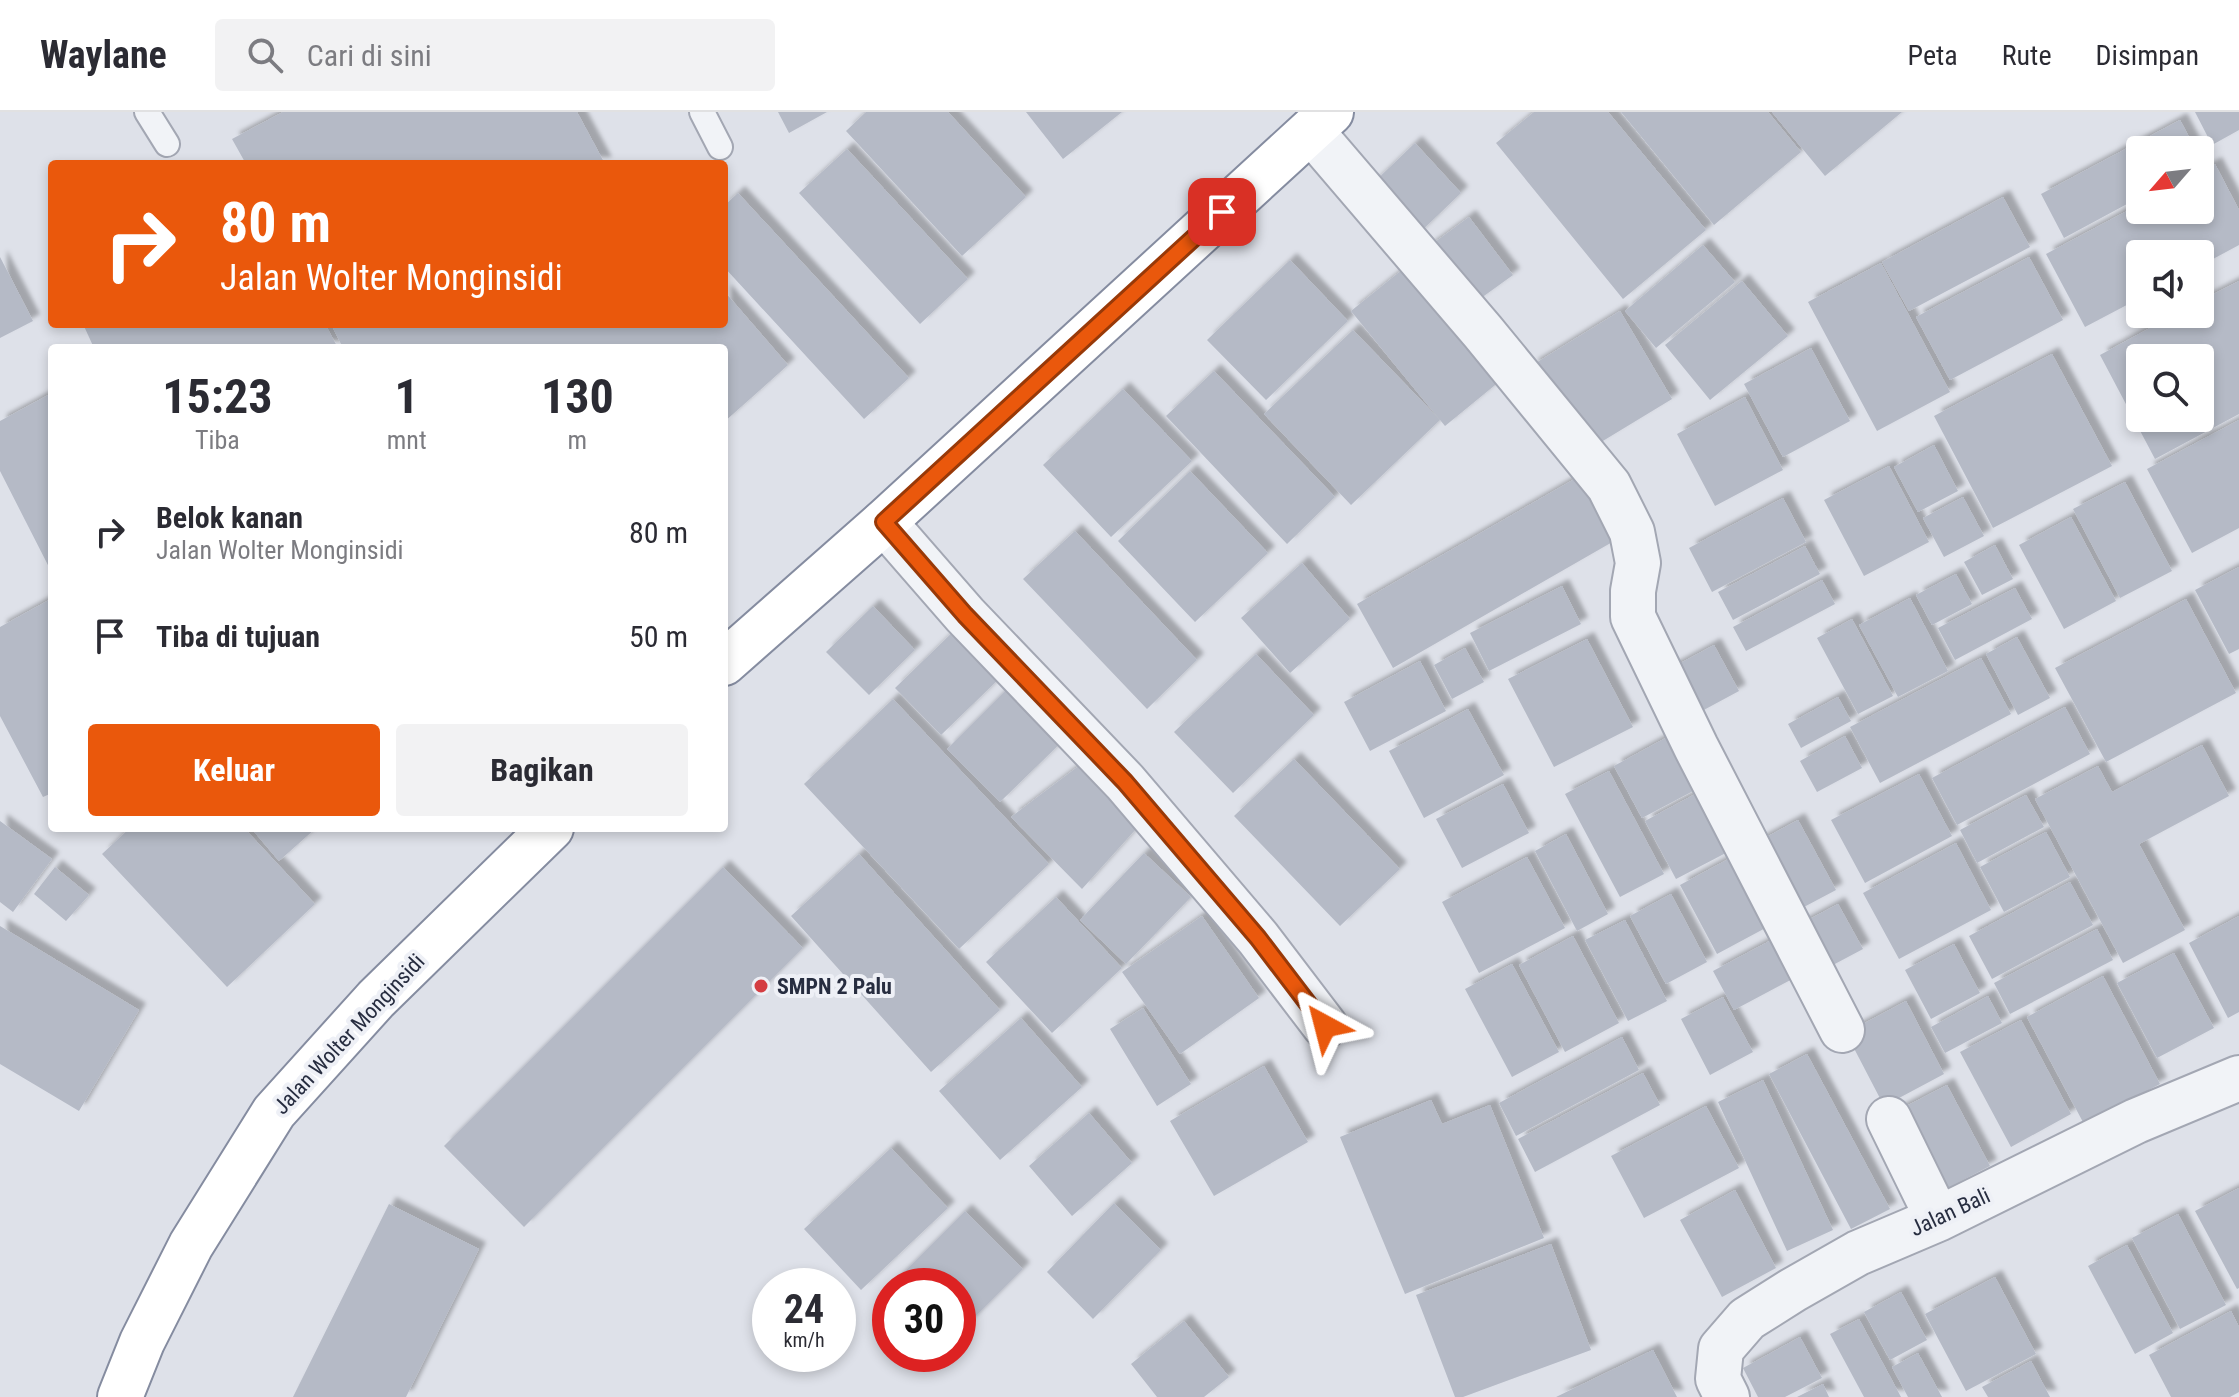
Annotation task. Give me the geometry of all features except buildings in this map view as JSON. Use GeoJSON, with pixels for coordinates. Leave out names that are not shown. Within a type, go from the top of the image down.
{"type":"FeatureCollection","features":[{"type":"Feature","properties":{"kind":"highway"},"geometry":{"type":"LineString","coordinates":[[728,659],[884,522],[1321,122]]}},
{"type":"Feature","properties":{"kind":"highway","name":"Jalan Wolter Monginsidi"},"geometry":{"type":"LineString","coordinates":[[120,1397],[142,1342],[191,1245],[274,1112],[376,999],[547,832]]}},
{"type":"Feature","properties":{"kind":"street"},"geometry":{"type":"LineString","coordinates":[[1321,122],[1483,332],[1609,486],[1632,532],[1638,563],[1633,617],[1696,747],[1842,1030]]}},
{"type":"Feature","properties":{"kind":"street"},"geometry":{"type":"LineString","coordinates":[[884,522],[965,615],[1125,782],[1258,938],[1325,1026]]}},
{"type":"Feature","properties":{"kind":"street","name":"Jalan Bali"},"geometry":{"type":"LineString","coordinates":[[1727,1397],[1718,1379],[1721,1349],[1747,1319],[1858,1253],[1938,1219],[2136,1121],[2239,1078]]}},
{"type":"Feature","properties":{"kind":"street"},"geometry":{"type":"LineString","coordinates":[[1889,1119],[1938,1219]]}},
{"type":"Feature","properties":{"kind":"lane"},"geometry":{"type":"LineString","coordinates":[[147,112],[167,144]]}},
{"type":"Feature","properties":{"kind":"lane"},"geometry":{"type":"LineString","coordinates":[[702,112],[720,147]]}},
{"type":"Feature","properties":{"kind":"place","name":"SMPN 2 Palu"},"geometry":{"type":"Point","coordinates":[761,986]}},
{"type":"Feature","properties":{"kind":"route"},"geometry":{"type":"LineString","coordinates":[[1222,212],[884,522],[965,615],[1125,782],[1258,938],[1325,1026]]}}]}
